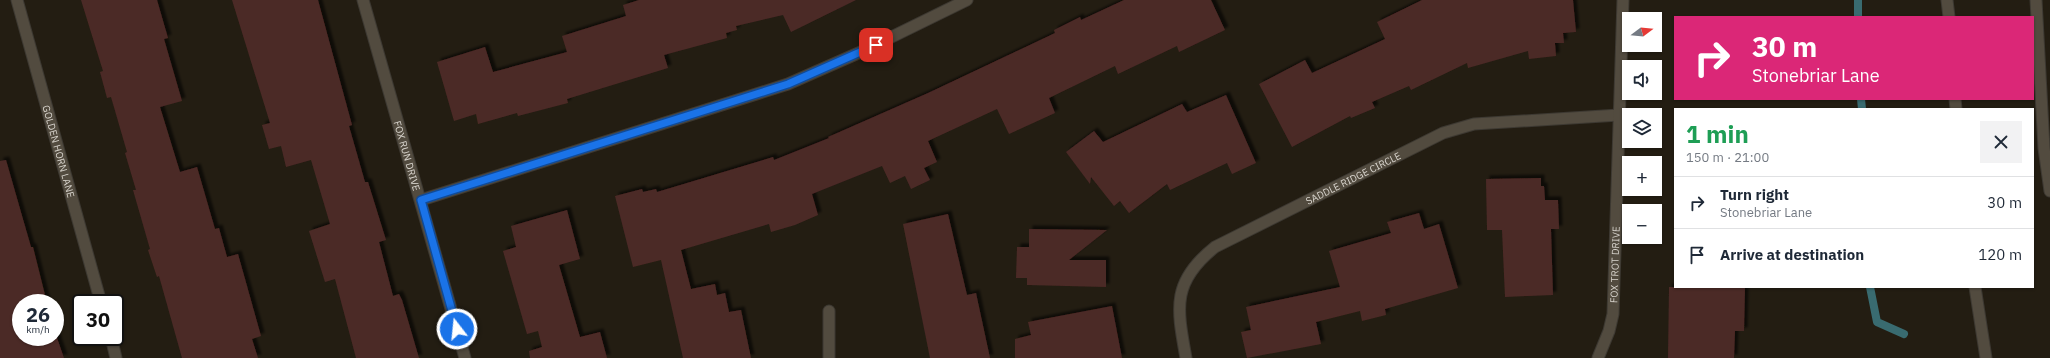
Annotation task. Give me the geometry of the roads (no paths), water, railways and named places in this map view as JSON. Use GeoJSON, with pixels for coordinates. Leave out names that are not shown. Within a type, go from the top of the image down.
{"type":"FeatureCollection","features":[{"type":"Feature","properties":{"kind":"street","name":"GOLDEN HORN LANE"},"geometry":{"type":"LineString","coordinates":[[17,0],[99,294]]}},
{"type":"Feature","properties":{"kind":"street","name":"FOX RUN DRIVE"},"geometry":{"type":"LineString","coordinates":[[363,0],[465,358]]}},
{"type":"Feature","properties":{"kind":"street"},"geometry":{"type":"LineString","coordinates":[[421,200],[788,84],[863,51],[967,0]]}},
{"type":"Feature","properties":{"kind":"street","name":"FOX TROT DRIVE"},"geometry":{"type":"LineString","coordinates":[[1598,358],[1609,331],[1612,314],[1623,0]]}},
{"type":"Feature","properties":{"kind":"street"},"geometry":{"type":"LineString","coordinates":[[1947,0],[1949,16]]}},
{"type":"Feature","properties":{"kind":"street"},"geometry":{"type":"LineString","coordinates":[[2036,0],[2050,191]]}},
{"type":"Feature","properties":{"kind":"street","name":"SADDLE RIDGE CIRCLE"},"geometry":{"type":"LineString","coordinates":[[1186,358],[1178,302],[1186,278],[1203,256],[1215,247],[1443,133],[1458,127],[1474,124],[1619,115]]}},
{"type":"Feature","properties":{"kind":"street"},"geometry":{"type":"LineString","coordinates":[[1975,288],[1986,358]]}},
{"type":"Feature","properties":{"kind":"street"},"geometry":{"type":"LineString","coordinates":[[829,311],[829,358]]}},
{"type":"Feature","properties":{"kind":"street"},"geometry":{"type":"LineString","coordinates":[[113,346],[116,358]]}},
{"type":"Feature","properties":{"kind":"waterway"},"geometry":{"type":"LineString","coordinates":[[1858,0],[1858,16]]}},
{"type":"Feature","properties":{"kind":"waterway"},"geometry":{"type":"LineString","coordinates":[[1861,100],[1862,108]]}},
{"type":"Feature","properties":{"kind":"waterway"},"geometry":{"type":"LineString","coordinates":[[1870,288],[1877,322],[1904,334]]}}]}
